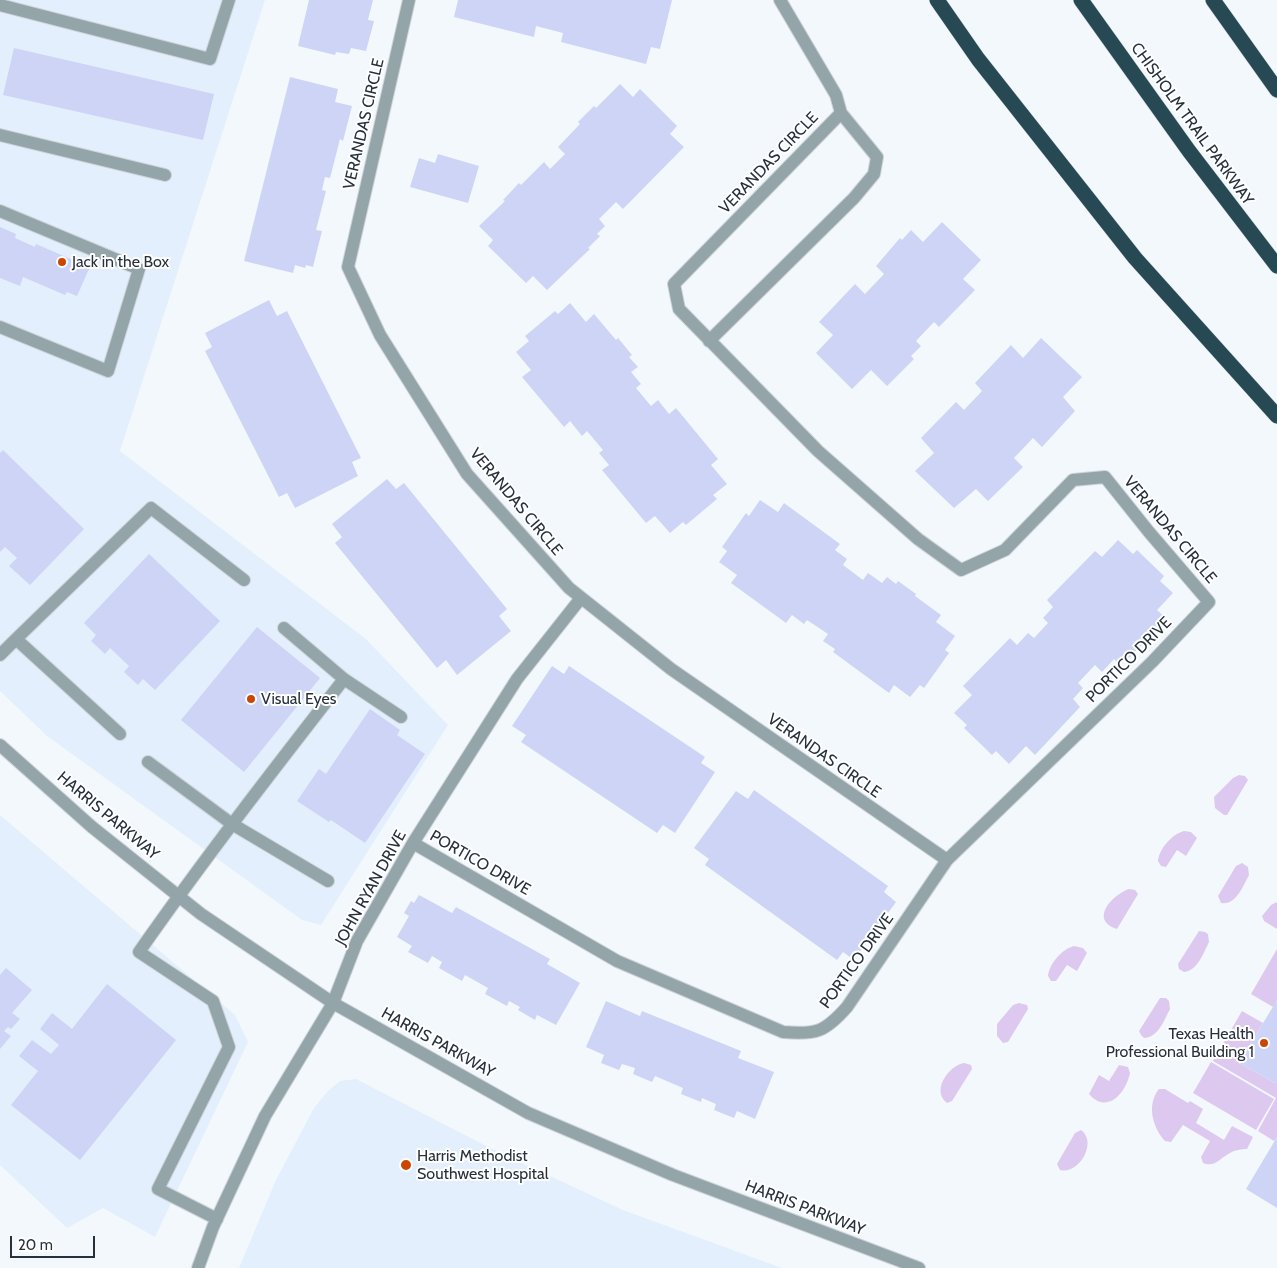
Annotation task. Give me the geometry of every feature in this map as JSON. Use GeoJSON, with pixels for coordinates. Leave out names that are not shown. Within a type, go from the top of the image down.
{"type":"FeatureCollection","features":[{"type":"Feature","properties":{"kind":"highway"},"geometry":{"type":"LineString","coordinates":[[937,0],[978,59],[1135,258],[1277,416]]}},
{"type":"Feature","properties":{"kind":"highway","name":"CHISHOLM TRAIL PARKWAY"},"geometry":{"type":"LineString","coordinates":[[1081,0],[1189,151],[1277,266]]}},
{"type":"Feature","properties":{"kind":"highway"},"geometry":{"type":"LineString","coordinates":[[1214,0],[1277,90]]}},
{"type":"Feature","properties":{"kind":"street"},"geometry":{"type":"LineString","coordinates":[[0,5],[210,59],[229,0]]}},
{"type":"Feature","properties":{"kind":"street","name":"VERANDAS CIRCLE"},"geometry":{"type":"LineString","coordinates":[[409,0],[348,267],[380,335],[467,474],[568,588],[672,669],[947,860]]}},
{"type":"Feature","properties":{"kind":"street","name":"VERANDAS CIRCLE"},"geometry":{"type":"LineString","coordinates":[[780,0],[836,95],[841,113],[674,284],[679,309],[818,452],[918,539],[962,570],[1005,550],[1073,480],[1105,476],[1149,532],[1209,602]]}},
{"type":"Feature","properties":{"kind":"street"},"geometry":{"type":"LineString","coordinates":[[709,341],[854,198],[874,174],[877,157],[841,113]]}},
{"type":"Feature","properties":{"kind":"street"},"geometry":{"type":"LineString","coordinates":[[0,135],[165,175]]}},
{"type":"Feature","properties":{"kind":"street"},"geometry":{"type":"LineString","coordinates":[[0,211],[139,269],[108,371],[0,327]]}},
{"type":"Feature","properties":{"kind":"street"},"geometry":{"type":"LineString","coordinates":[[0,655],[151,508],[244,580]]}},
{"type":"Feature","properties":{"kind":"street","name":"JOHN RYAN DRIVE"},"geometry":{"type":"LineString","coordinates":[[198,1268],[216,1219],[265,1116],[332,1003],[357,941],[413,843],[517,680],[581,598]]}},
{"type":"Feature","properties":{"kind":"street","name":"PORTICO DRIVE"},"geometry":{"type":"LineString","coordinates":[[413,843],[617,961],[783,1032],[801,1034],[818,1032],[835,1021],[847,1007],[947,860],[1152,662],[1209,602]]}},
{"type":"Feature","properties":{"kind":"street"},"geometry":{"type":"LineString","coordinates":[[284,628],[344,679],[401,717]]}},
{"type":"Feature","properties":{"kind":"street"},"geometry":{"type":"LineString","coordinates":[[16,639],[120,734]]}},
{"type":"Feature","properties":{"kind":"street"},"geometry":{"type":"LineString","coordinates":[[216,1219],[158,1189],[229,1047],[213,1002],[139,952],[232,824],[344,679]]}},
{"type":"Feature","properties":{"kind":"street","name":"HARRIS PARKWAY"},"geometry":{"type":"LineString","coordinates":[[0,745],[92,827],[201,914],[332,1003],[528,1112],[672,1175],[919,1268]]}},
{"type":"Feature","properties":{"kind":"street"},"geometry":{"type":"LineString","coordinates":[[148,762],[232,824],[328,881]]}},
{"type":"Feature","properties":{"kind":"shaded area"},"geometry":{"type":"Polygon","coordinates":[[[0,0],[265,0],[120,451],[366,639],[448,725],[321,925],[302,920],[47,736],[0,691],[0,0]]]}},
{"type":"Feature","properties":{"kind":"shaded area"},"geometry":{"type":"Polygon","coordinates":[[[1239,775],[1245,776],[1248,780],[1227,815],[1224,815],[1215,808],[1214,797],[1233,778],[1239,775]]]}},
{"type":"Feature","properties":{"kind":"shaded area"},"geometry":{"type":"Polygon","coordinates":[[[0,815],[235,1015],[248,1042],[155,1237],[103,1208],[67,1228],[0,1165],[0,815]]]}},
{"type":"Feature","properties":{"kind":"shaded area"},"geometry":{"type":"Polygon","coordinates":[[[1184,831],[1191,832],[1197,838],[1186,856],[1177,850],[1166,867],[1161,866],[1158,861],[1164,847],[1175,835],[1184,831]]]}},
{"type":"Feature","properties":{"kind":"shaded area"},"geometry":{"type":"Polygon","coordinates":[[[1242,863],[1248,867],[1249,875],[1235,898],[1226,903],[1221,903],[1218,896],[1236,866],[1242,863]]]}},
{"type":"Feature","properties":{"kind":"shaded area"},"geometry":{"type":"Polygon","coordinates":[[[1129,889],[1135,890],[1138,894],[1117,929],[1109,925],[1105,920],[1104,914],[1110,902],[1129,889]]]}},
{"type":"Feature","properties":{"kind":"shaded area"},"geometry":{"type":"Polygon","coordinates":[[[1277,902],[1277,929],[1264,921],[1262,916],[1271,905],[1277,902]]]}},
{"type":"Feature","properties":{"kind":"shaded area"},"geometry":{"type":"Polygon","coordinates":[[[1199,931],[1208,934],[1209,942],[1196,965],[1189,971],[1184,972],[1179,969],[1178,964],[1199,931]]]}},
{"type":"Feature","properties":{"kind":"shaded area"},"geometry":{"type":"Polygon","coordinates":[[[1074,946],[1083,948],[1087,953],[1077,971],[1067,965],[1056,981],[1051,981],[1048,976],[1054,962],[1065,950],[1074,946]]]}},
{"type":"Feature","properties":{"kind":"shaded area"},"geometry":{"type":"Polygon","coordinates":[[[1277,949],[1277,1000],[1273,1007],[1251,994],[1277,949]]]}},
{"type":"Feature","properties":{"kind":"shaded area"},"geometry":{"type":"Polygon","coordinates":[[[1160,998],[1166,998],[1169,1001],[1170,1009],[1154,1035],[1144,1038],[1139,1031],[1160,998]]]}},
{"type":"Feature","properties":{"kind":"shaded area"},"geometry":{"type":"Polygon","coordinates":[[[1019,1003],[1027,1005],[1028,1009],[1008,1042],[1003,1043],[997,1036],[997,1024],[1013,1005],[1019,1003]]]}},
{"type":"Feature","properties":{"kind":"shaded area"},"geometry":{"type":"Polygon","coordinates":[[[1242,1011],[1263,1023],[1239,1063],[1277,1084],[1277,1137],[1274,1141],[1258,1131],[1276,1098],[1213,1061],[1242,1011]]]}},
{"type":"Feature","properties":{"kind":"shaded area"},"geometry":{"type":"Polygon","coordinates":[[[1211,1062],[1274,1099],[1256,1130],[1193,1093],[1211,1062]]]}},
{"type":"Feature","properties":{"kind":"shaded area"},"geometry":{"type":"Polygon","coordinates":[[[964,1063],[971,1065],[972,1069],[952,1101],[947,1103],[942,1098],[941,1086],[943,1080],[952,1069],[964,1063]]]}},
{"type":"Feature","properties":{"kind":"shaded area"},"geometry":{"type":"Polygon","coordinates":[[[1119,1065],[1128,1067],[1130,1073],[1124,1088],[1115,1099],[1109,1102],[1096,1100],[1089,1094],[1099,1075],[1109,1081],[1119,1065]]]}},
{"type":"Feature","properties":{"kind":"shaded area","name":"Harris Methodist Southwest Hospital"},"geometry":{"type":"Polygon","coordinates":[[[356,1079],[494,1150],[623,1210],[782,1268],[239,1268],[276,1180],[314,1108],[328,1091],[340,1081],[356,1079]]]}},
{"type":"Feature","properties":{"kind":"shaded area"},"geometry":{"type":"Polygon","coordinates":[[[1159,1089],[1165,1089],[1188,1103],[1190,1101],[1203,1109],[1196,1123],[1224,1140],[1232,1126],[1253,1137],[1247,1149],[1234,1151],[1217,1162],[1207,1164],[1203,1163],[1201,1157],[1210,1141],[1183,1125],[1171,1142],[1165,1141],[1154,1123],[1152,1109],[1155,1095],[1159,1089]]]}},
{"type":"Feature","properties":{"kind":"shaded area"},"geometry":{"type":"Polygon","coordinates":[[[1081,1130],[1086,1135],[1088,1142],[1084,1156],[1074,1168],[1060,1170],[1057,1164],[1075,1133],[1081,1130]]]}},
{"type":"Feature","properties":{"kind":"building"},"geometry":{"type":"Polygon","coordinates":[[[309,0],[373,0],[368,20],[374,21],[366,51],[351,48],[349,54],[336,52],[335,55],[298,46],[309,0]]]}},
{"type":"Feature","properties":{"kind":"building"},"geometry":{"type":"Polygon","coordinates":[[[458,0],[672,0],[660,49],[651,47],[646,64],[561,42],[563,33],[536,26],[534,37],[454,17],[458,0]]]}},
{"type":"Feature","properties":{"kind":"building"},"geometry":{"type":"Polygon","coordinates":[[[14,48],[214,94],[203,140],[3,95],[14,48]]]}},
{"type":"Feature","properties":{"kind":"building"},"geometry":{"type":"Polygon","coordinates":[[[290,77],[338,89],[335,102],[352,106],[343,141],[340,139],[330,178],[325,177],[322,190],[326,191],[316,230],[322,231],[313,267],[306,265],[305,268],[295,265],[293,273],[244,261],[290,77]]]}},
{"type":"Feature","properties":{"kind":"building"},"geometry":{"type":"Polygon","coordinates":[[[620,84],[633,97],[640,89],[677,126],[670,134],[684,147],[623,209],[616,202],[599,219],[605,226],[597,234],[600,236],[588,248],[590,249],[547,290],[533,276],[526,283],[488,246],[493,240],[479,226],[505,201],[503,200],[519,183],[521,185],[544,162],[550,169],[565,154],[558,147],[580,124],[578,122],[594,106],[596,108],[620,84]]]}},
{"type":"Feature","properties":{"kind":"building"},"geometry":{"type":"Polygon","coordinates":[[[438,154],[479,166],[468,203],[410,187],[419,158],[435,163],[438,154]]]}},
{"type":"Feature","properties":{"kind":"building"},"geometry":{"type":"Polygon","coordinates":[[[942,222],[981,260],[963,279],[975,290],[939,327],[934,322],[916,341],[921,346],[911,356],[914,359],[887,386],[871,370],[852,389],[816,353],[833,335],[819,322],[855,284],[865,294],[884,274],[876,266],[900,238],[902,240],[911,230],[923,242],[942,222]]]}},
{"type":"Feature","properties":{"kind":"building"},"geometry":{"type":"Polygon","coordinates":[[[0,227],[16,234],[15,238],[35,247],[36,244],[80,263],[79,265],[89,269],[77,296],[67,292],[65,295],[23,277],[20,286],[0,278],[0,227]]]}},
{"type":"Feature","properties":{"kind":"building"},"geometry":{"type":"Polygon","coordinates":[[[269,300],[277,316],[287,311],[361,458],[352,462],[358,476],[295,508],[287,493],[279,497],[205,351],[212,347],[205,333],[269,300]]]}},
{"type":"Feature","properties":{"kind":"building"},"geometry":{"type":"Polygon","coordinates":[[[570,303],[586,322],[594,314],[616,340],[618,338],[632,355],[629,357],[638,367],[631,372],[641,384],[636,388],[651,406],[658,400],[669,414],[676,408],[718,459],[711,465],[727,484],[713,495],[717,499],[686,525],[683,522],[670,533],[655,516],[646,523],[602,470],[609,465],[599,453],[603,450],[587,431],[582,436],[570,421],[564,427],[522,377],[531,370],[516,352],[529,341],[525,336],[555,311],[558,314],[570,303]]]}},
{"type":"Feature","properties":{"kind":"building"},"geometry":{"type":"Polygon","coordinates":[[[1041,338],[1082,377],[1063,397],[1075,411],[1042,447],[1033,438],[1014,458],[1023,467],[988,501],[976,489],[954,508],[915,471],[934,453],[921,438],[956,402],[964,410],[982,391],[975,383],[1011,345],[1023,358],[1041,338]]]}},
{"type":"Feature","properties":{"kind":"building"},"geometry":{"type":"Polygon","coordinates":[[[3,450],[84,529],[30,585],[9,566],[17,558],[5,547],[0,552],[0,453],[3,450]]]}},
{"type":"Feature","properties":{"kind":"building"},"geometry":{"type":"Polygon","coordinates":[[[387,479],[396,489],[404,483],[507,609],[499,616],[511,631],[457,675],[446,660],[437,668],[335,543],[342,537],[332,524],[387,479]]]}},
{"type":"Feature","properties":{"kind":"building"},"geometry":{"type":"Polygon","coordinates":[[[760,500],[778,512],[784,503],[840,544],[835,550],[847,559],[843,565],[863,580],[868,573],[882,583],[887,577],[896,584],[898,581],[941,615],[936,622],[955,636],[945,650],[949,653],[924,688],[920,685],[910,697],[894,685],[889,693],[833,652],[835,649],[823,641],[828,634],[807,620],[804,624],[792,615],[786,623],[731,583],[737,575],[719,562],[727,551],[722,547],[746,513],[749,516],[760,500]]]}},
{"type":"Feature","properties":{"kind":"building"},"geometry":{"type":"Polygon","coordinates":[[[1118,540],[1133,554],[1137,550],[1164,576],[1160,581],[1173,593],[1157,610],[1167,619],[1129,658],[1127,656],[1119,664],[1114,659],[1102,672],[1095,665],[1078,683],[1083,688],[1073,699],[1080,707],[1035,755],[1026,746],[1009,764],[996,751],[992,755],[964,728],[967,725],[954,713],[972,695],[963,686],[1010,638],[1017,645],[1028,633],[1034,638],[1048,623],[1043,618],[1053,607],[1047,600],[1095,551],[1102,557],[1118,540]]]}},
{"type":"Feature","properties":{"kind":"building"},"geometry":{"type":"Polygon","coordinates":[[[149,554],[220,621],[155,690],[143,679],[138,685],[124,672],[129,666],[110,648],[105,654],[91,641],[96,635],[84,623],[149,554]]]}},
{"type":"Feature","properties":{"kind":"building","name":"Visual Eyes"},"geometry":{"type":"Polygon","coordinates":[[[257,627],[320,678],[244,772],[181,720],[257,627]]]}},
{"type":"Feature","properties":{"kind":"building"},"geometry":{"type":"Polygon","coordinates":[[[552,666],[564,674],[569,666],[705,757],[701,763],[715,772],[675,833],[663,825],[657,833],[521,742],[526,735],[512,726],[552,666]]]}},
{"type":"Feature","properties":{"kind":"building"},"geometry":{"type":"Polygon","coordinates":[[[370,709],[400,730],[397,735],[425,754],[365,843],[331,820],[329,822],[297,801],[319,769],[326,774],[370,709]]]}},
{"type":"Feature","properties":{"kind":"building"},"geometry":{"type":"Polygon","coordinates":[[[754,790],[888,886],[884,892],[896,902],[854,960],[843,952],[837,960],[705,865],[709,859],[694,848],[736,791],[748,799],[754,790]]]}},
{"type":"Feature","properties":{"kind":"building"},"geometry":{"type":"Polygon","coordinates":[[[419,895],[452,913],[456,907],[550,959],[547,964],[580,983],[556,1025],[537,1015],[535,1020],[518,1010],[520,1007],[509,1001],[507,1006],[485,994],[488,988],[465,975],[462,981],[439,968],[442,962],[432,956],[428,963],[408,952],[412,946],[397,937],[409,916],[404,913],[411,901],[414,903],[419,895]]]}},
{"type":"Feature","properties":{"kind":"building"},"geometry":{"type":"Polygon","coordinates":[[[6,968],[32,990],[12,1013],[20,1019],[11,1029],[8,1027],[4,1031],[11,1036],[0,1049],[0,975],[6,968]]]}},
{"type":"Feature","properties":{"kind":"building"},"geometry":{"type":"Polygon","coordinates":[[[107,984],[176,1040],[80,1160],[11,1105],[38,1071],[19,1056],[32,1040],[51,1054],[59,1045],[40,1029],[52,1013],[72,1029],[107,984]]]}},
{"type":"Feature","properties":{"kind":"building","name":"Texas Health Professional Building 1"},"geometry":{"type":"Polygon","coordinates":[[[1277,1000],[1277,1084],[1239,1063],[1277,1000]]]}},
{"type":"Feature","properties":{"kind":"building"},"geometry":{"type":"Polygon","coordinates":[[[606,1001],[640,1016],[642,1011],[741,1051],[738,1058],[774,1072],[755,1119],[737,1111],[734,1118],[714,1110],[716,1104],[702,1098],[701,1102],[681,1094],[683,1088],[655,1076],[652,1082],[633,1074],[635,1068],[622,1064],[619,1070],[601,1063],[604,1055],[586,1047],[606,1001]]]}},
{"type":"Feature","properties":{"kind":"building"},"geometry":{"type":"Polygon","coordinates":[[[1277,1137],[1277,1208],[1246,1189],[1277,1137]]]}},
{"type":"Feature","properties":{"kind":"place","name":"Jack in the Box"},"geometry":{"type":"Point","coordinates":[62,262]}},
{"type":"Feature","properties":{"kind":"place","name":"Visual Eyes"},"geometry":{"type":"Point","coordinates":[251,699]}},
{"type":"Feature","properties":{"kind":"place","name":"Texas Health Professional Building 1"},"geometry":{"type":"Point","coordinates":[1264,1043]}},
{"type":"Feature","properties":{"kind":"place","name":"Harris Methodist Southwest Hospital"},"geometry":{"type":"Point","coordinates":[406,1165]}}]}
